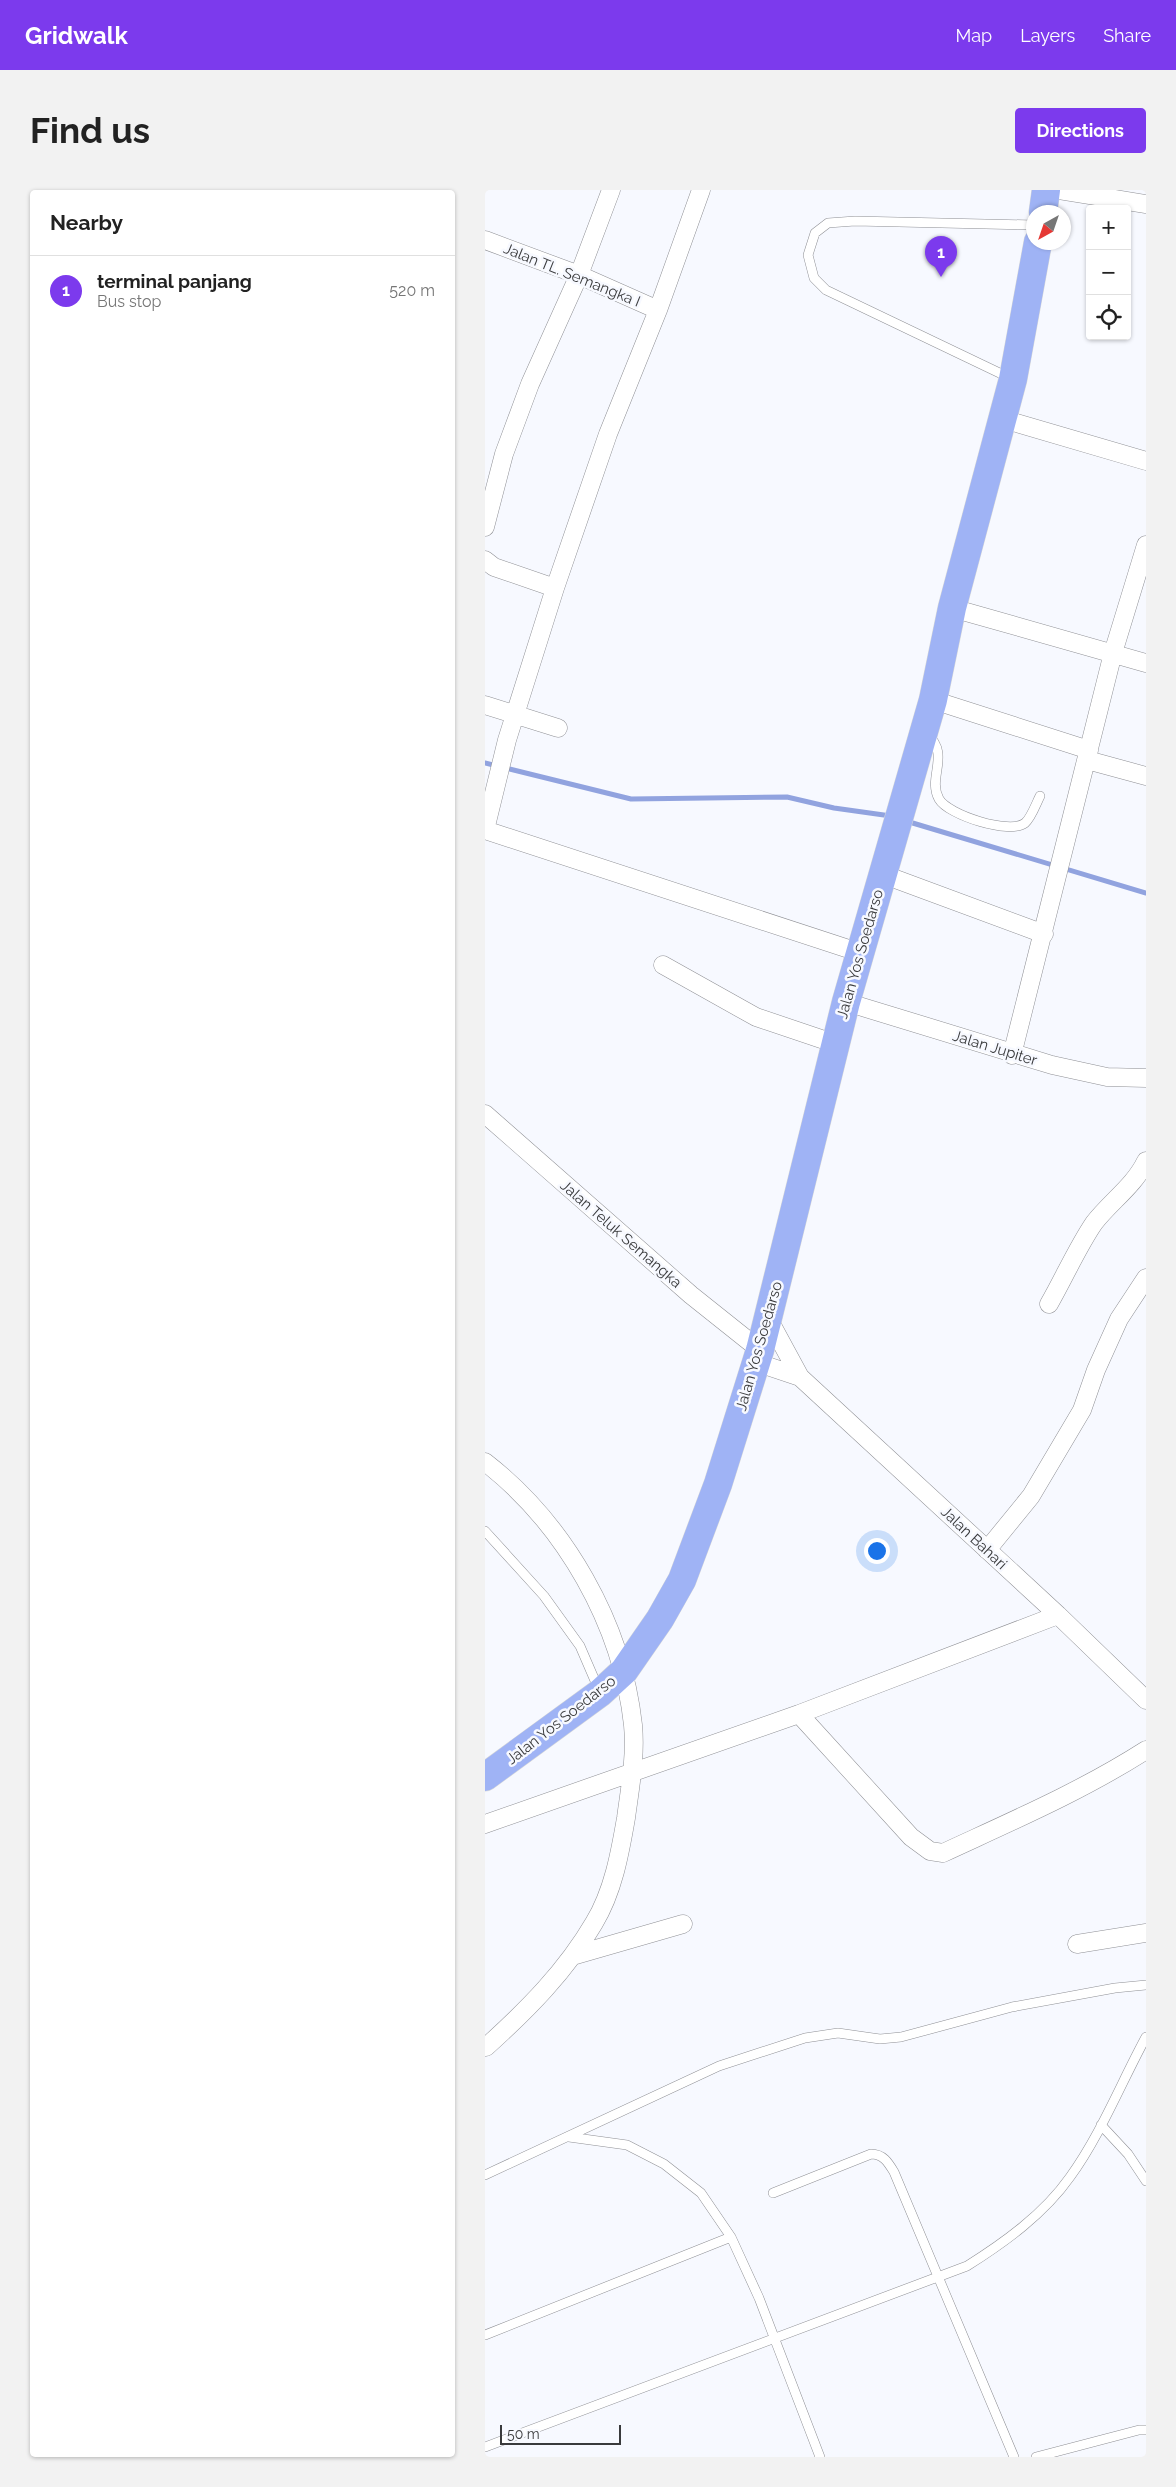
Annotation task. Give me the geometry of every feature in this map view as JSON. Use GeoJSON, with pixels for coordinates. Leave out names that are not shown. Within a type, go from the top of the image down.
{"type":"FeatureCollection","features":[{"type":"Feature","properties":{"kind":"highway"},"geometry":{"type":"LineString","coordinates":[[1044,205],[1046,190]]}},
{"type":"Feature","properties":{"kind":"highway","name":"Jalan Yos Soedarso"},"geometry":{"type":"LineString","coordinates":[[485,1777],[600,1693],[624,1671],[660,1619],[682,1580],[718,1484],[768,1318],[846,1002],[893,833],[933,700],[952,608],[1013,380],[1037,250]]}},
{"type":"Feature","properties":{"kind":"street"},"geometry":{"type":"LineString","coordinates":[[485,527],[504,454],[529,384],[579,275],[611,190]]}},
{"type":"Feature","properties":{"kind":"street"},"geometry":{"type":"LineString","coordinates":[[701,190],[658,310],[608,434],[555,588],[507,740],[485,830],[861,953]]}},
{"type":"Feature","properties":{"kind":"street"},"geometry":{"type":"LineString","coordinates":[[1059,190],[1146,204]]}},
{"type":"Feature","properties":{"kind":"street","name":"Jalan TL. Semangka I"},"geometry":{"type":"LineString","coordinates":[[485,241],[579,275],[658,310]]}},
{"type":"Feature","properties":{"kind":"street"},"geometry":{"type":"LineString","coordinates":[[1003,419],[1146,461]]}},
{"type":"Feature","properties":{"kind":"street"},"geometry":{"type":"LineString","coordinates":[[1012,1055],[1056,889],[1113,654],[1146,545]]}},
{"type":"Feature","properties":{"kind":"street"},"geometry":{"type":"LineString","coordinates":[[485,560],[494,567],[555,588]]}},
{"type":"Feature","properties":{"kind":"street"},"geometry":{"type":"LineString","coordinates":[[952,608],[1146,664]]}},
{"type":"Feature","properties":{"kind":"street"},"geometry":{"type":"LineString","coordinates":[[933,700],[1146,776]]}},
{"type":"Feature","properties":{"kind":"street"},"geometry":{"type":"LineString","coordinates":[[485,705],[558,728]]}},
{"type":"Feature","properties":{"kind":"street"},"geometry":{"type":"LineString","coordinates":[[883,874],[1044,934]]}},
{"type":"Feature","properties":{"kind":"street"},"geometry":{"type":"LineString","coordinates":[[663,965],[756,1016],[835,1044]]}},
{"type":"Feature","properties":{"kind":"street","name":"Jalan Jupiter"},"geometry":{"type":"LineString","coordinates":[[846,1002],[1012,1055],[1107,1077],[1146,1078]]}},
{"type":"Feature","properties":{"kind":"street","name":"Jalan Teluk Semangka"},"geometry":{"type":"LineString","coordinates":[[485,1114],[757,1356]]}},
{"type":"Feature","properties":{"kind":"street"},"geometry":{"type":"LineString","coordinates":[[1049,1304],[1094,1224],[1123,1194],[1141,1172],[1146,1161]]}},
{"type":"Feature","properties":{"kind":"street"},"geometry":{"type":"LineString","coordinates":[[987,1550],[1031,1496],[1082,1410],[1096,1370],[1119,1319],[1146,1278]]}},
{"type":"Feature","properties":{"kind":"street","name":"Jalan Bahari"},"geometry":{"type":"LineString","coordinates":[[768,1318],[800,1377]]}},
{"type":"Feature","properties":{"kind":"street","name":"Jalan Bahari"},"geometry":{"type":"LineString","coordinates":[[757,1356],[800,1377],[1058,1615],[1146,1700]]}},
{"type":"Feature","properties":{"kind":"street"},"geometry":{"type":"LineString","coordinates":[[485,1462],[506,1479],[540,1515],[567,1549],[611,1634],[624,1671],[633,1726],[633,1770],[623,1839],[609,1889],[595,1922],[572,1956],[524,2012],[485,2047]]}},
{"type":"Feature","properties":{"kind":"street"},"geometry":{"type":"LineString","coordinates":[[485,1824],[633,1770],[799,1714],[1058,1615]]}},
{"type":"Feature","properties":{"kind":"street"},"geometry":{"type":"LineString","coordinates":[[799,1714],[911,1837],[930,1851],[943,1853],[1057,1800],[1112,1772],[1146,1750]]}},
{"type":"Feature","properties":{"kind":"street"},"geometry":{"type":"LineString","coordinates":[[572,1956],[683,1924]]}},
{"type":"Feature","properties":{"kind":"street"},"geometry":{"type":"LineString","coordinates":[[1077,1944],[1146,1933]]}},
{"type":"Feature","properties":{"kind":"lane"},"geometry":{"type":"LineString","coordinates":[[1013,380],[826,290],[814,278],[808,255],[815,233],[828,223],[855,221],[1026,225]]}},
{"type":"Feature","properties":{"kind":"lane"},"geometry":{"type":"LineString","coordinates":[[924,732],[935,741],[939,757],[936,787],[939,800],[950,810],[986,824],[1017,827],[1026,822],[1040,796]]}},
{"type":"Feature","properties":{"kind":"lane"},"geometry":{"type":"LineString","coordinates":[[485,1531],[544,1596],[554,1610],[579,1646],[600,1693]]}},
{"type":"Feature","properties":{"kind":"lane"},"geometry":{"type":"LineString","coordinates":[[485,2175],[719,2066],[776,2046],[805,2038],[838,2033],[880,2039],[923,2032],[1012,2007],[1115,1988],[1146,1985]]}},
{"type":"Feature","properties":{"kind":"lane"},"geometry":{"type":"LineString","coordinates":[[485,2447],[967,2266],[1003,2243],[1049,2202],[1070,2177],[1142,2050],[1146,2037]]}},
{"type":"Feature","properties":{"kind":"lane"},"geometry":{"type":"LineString","coordinates":[[1101,2125],[1128,2154],[1146,2181]]}},
{"type":"Feature","properties":{"kind":"lane"},"geometry":{"type":"LineString","coordinates":[[569,2137],[627,2145],[664,2164],[701,2193],[731,2237],[759,2298],[820,2457]]}},
{"type":"Feature","properties":{"kind":"lane"},"geometry":{"type":"LineString","coordinates":[[773,2193],[871,2154],[878,2154],[887,2161],[894,2172],[1014,2457]]}},
{"type":"Feature","properties":{"kind":"lane"},"geometry":{"type":"LineString","coordinates":[[485,2335],[731,2237]]}},
{"type":"Feature","properties":{"kind":"lane"},"geometry":{"type":"LineString","coordinates":[[1036,2457],[1139,2430],[1146,2430]]}},
{"type":"Feature","properties":{"kind":"waterway"},"geometry":{"type":"LineString","coordinates":[[485,763],[631,799],[787,797],[834,808],[891,816]]}},
{"type":"Feature","properties":{"kind":"waterway"},"geometry":{"type":"LineString","coordinates":[[906,821],[1146,893]]}},
{"type":"Feature","properties":{"kind":"place","name":"terminal panjang"},"geometry":{"type":"Point","coordinates":[941,277]}}]}
